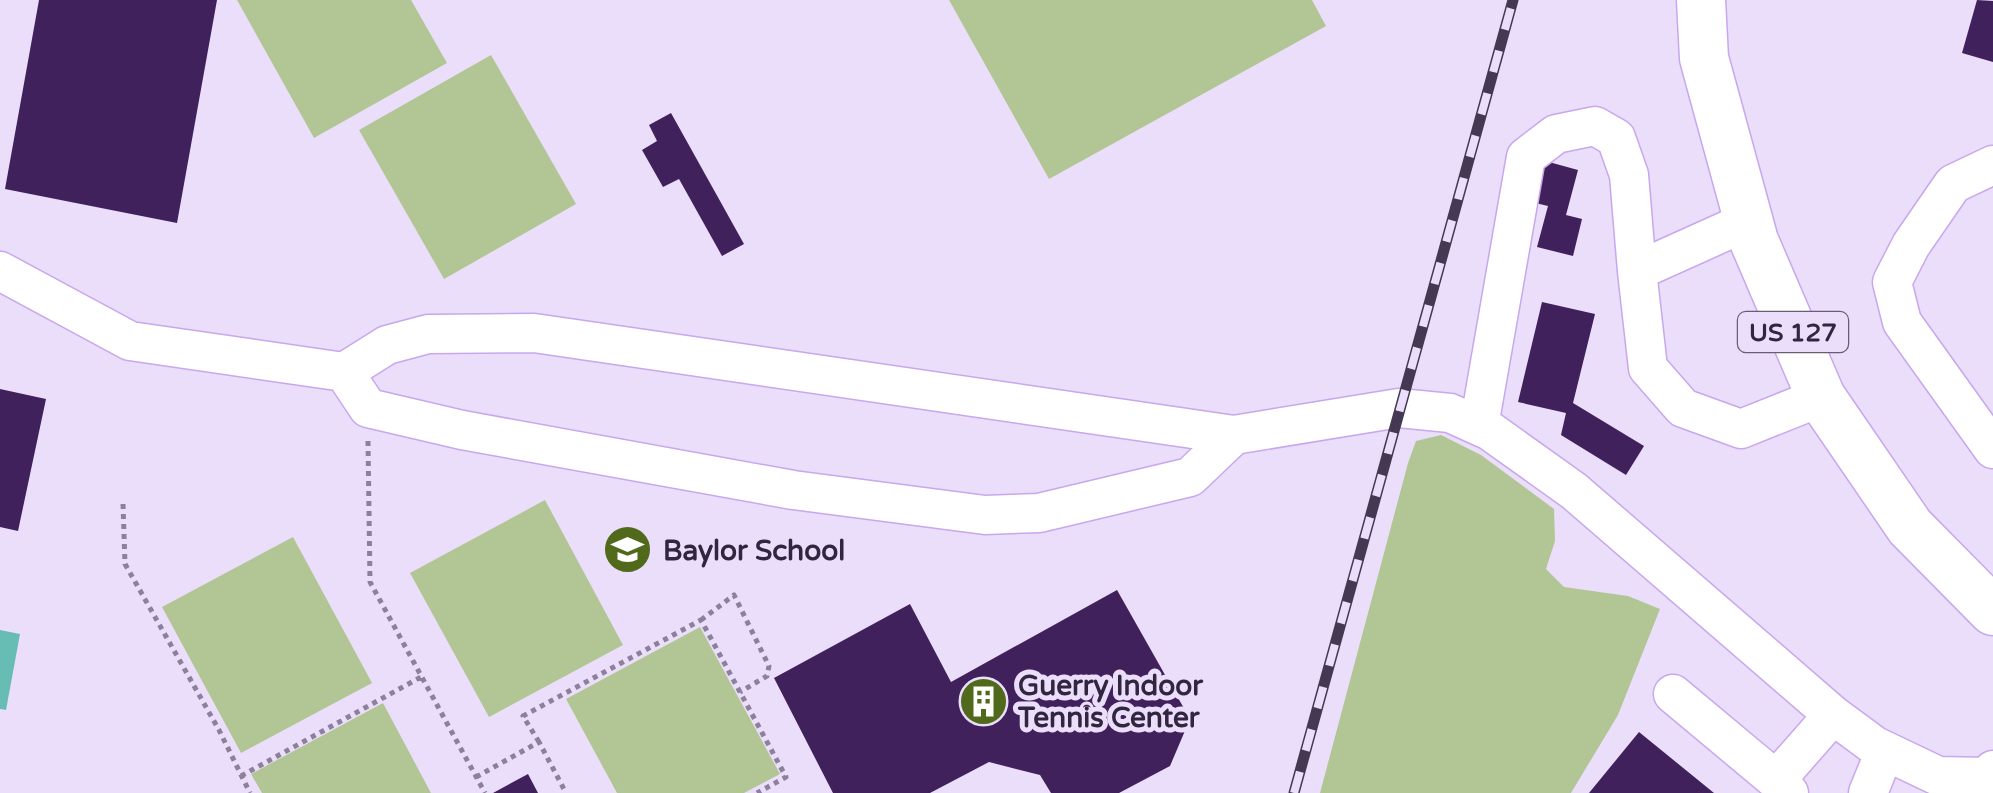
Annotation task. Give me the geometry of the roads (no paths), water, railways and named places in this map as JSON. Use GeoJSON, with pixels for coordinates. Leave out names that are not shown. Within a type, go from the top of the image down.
{"type":"FeatureCollection","features":[{"type":"Feature","properties":{"kind":"main road","name":"US 127"},"geometry":{"type":"LineString","coordinates":[[1701,0],[1704,58],[1748,222],[1821,396],[1910,527],[1993,611]]}},
{"type":"Feature","properties":{"kind":"street"},"geometry":{"type":"LineString","coordinates":[[1478,426],[1526,157],[1556,134],[1595,126],[1616,138],[1629,175],[1648,368],[1683,408],[1741,429],[1821,396]]}},
{"type":"Feature","properties":{"kind":"street"},"geometry":{"type":"LineString","coordinates":[[1993,165],[1953,184],[1892,282],[1902,322],[1993,449]]}},
{"type":"Feature","properties":{"kind":"street"},"geometry":{"type":"LineString","coordinates":[[1637,271],[1748,222]]}},
{"type":"Feature","properties":{"kind":"street"},"geometry":{"type":"LineString","coordinates":[[0,271],[130,341],[344,372],[387,345],[428,334],[534,334],[1234,435],[1399,408],[1450,413],[1478,426],[1574,490],[1833,715],[1886,750],[1938,776],[1988,780]]}},
{"type":"Feature","properties":{"kind":"street"},"geometry":{"type":"LineString","coordinates":[[344,372],[368,408],[462,430],[793,490],[985,515],[1039,512],[1190,478],[1234,435]]}},
{"type":"Feature","properties":{"kind":"street"},"geometry":{"type":"LineString","coordinates":[[1673,694],[1783,787],[1833,715]]}},
{"type":"Feature","properties":{"kind":"street"},"geometry":{"type":"LineString","coordinates":[[1868,793],[1886,750]]}},
{"type":"Feature","properties":{"kind":"railway"},"geometry":{"type":"LineString","coordinates":[[1294,793],[1513,0]]}},
{"type":"Feature","properties":{"kind":"place","name":"Baylor School"},"geometry":{"type":"Point","coordinates":[628,550]}},
{"type":"Feature","properties":{"kind":"place","name":"Guerry Indoor Tennis Center"},"geometry":{"type":"Point","coordinates":[983,701]}}]}
